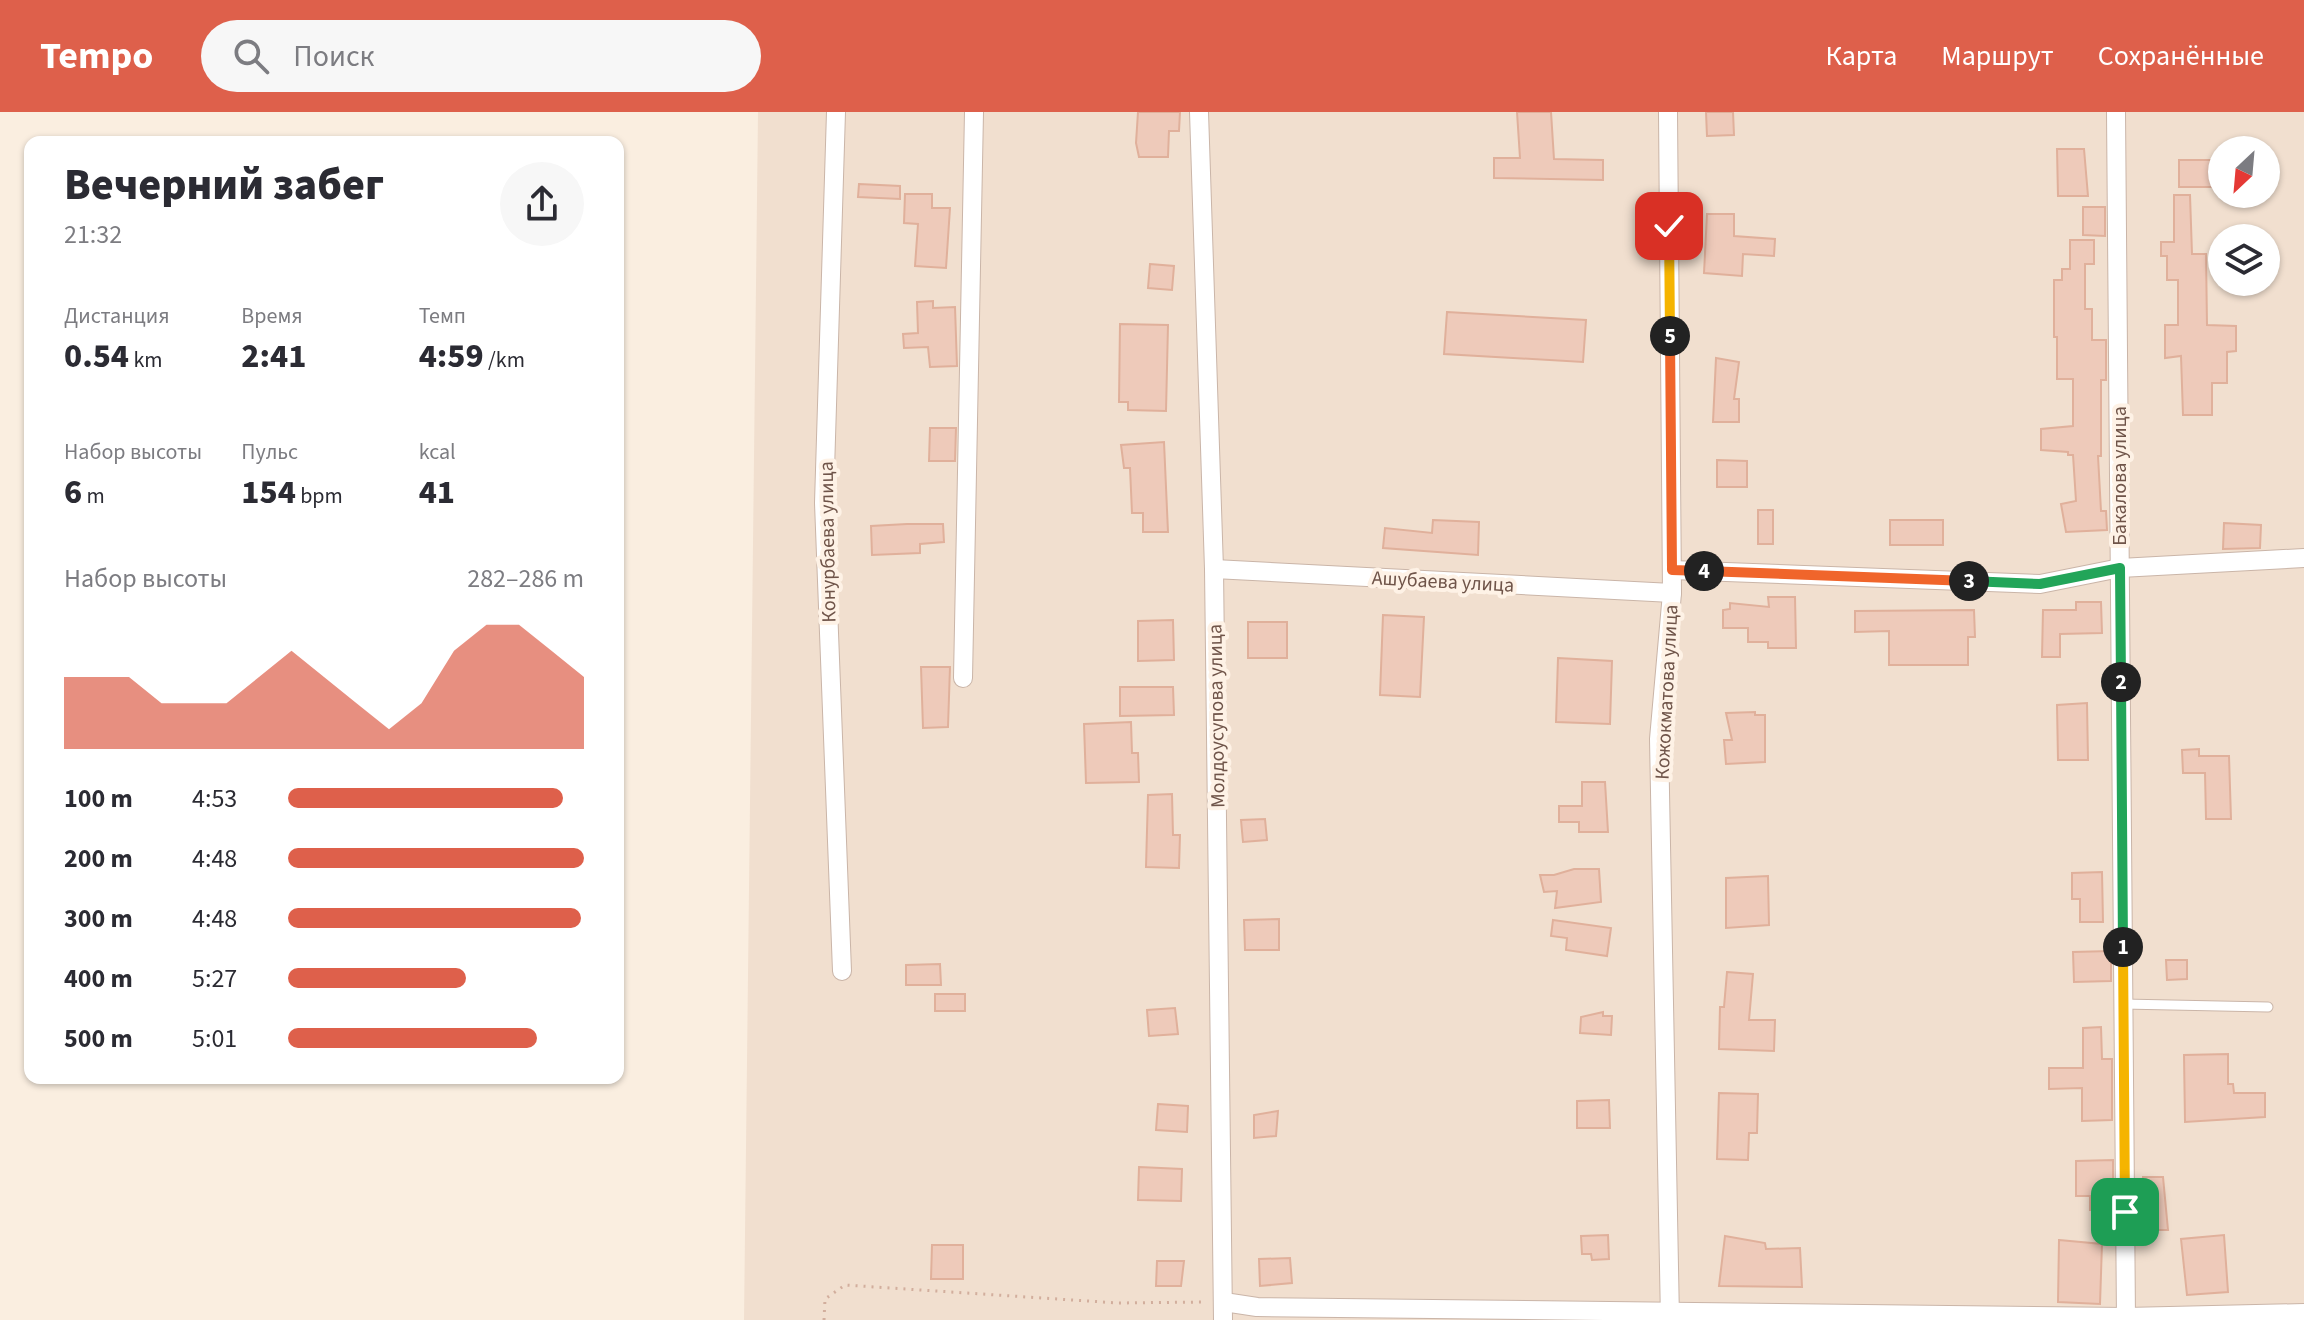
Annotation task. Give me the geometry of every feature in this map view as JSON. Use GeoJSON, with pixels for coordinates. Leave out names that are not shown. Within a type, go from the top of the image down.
{"type":"FeatureCollection","features":[{"type":"Feature","properties":{"kind":"street","name":"Конурбаева улица"},"geometry":{"type":"LineString","coordinates":[[836,112],[837,170],[824,503],[842,971]]}},
{"type":"Feature","properties":{"kind":"street"},"geometry":{"type":"LineString","coordinates":[[963,678],[974,112]]}},
{"type":"Feature","properties":{"kind":"street","name":"Молдоусупова улица"},"geometry":{"type":"LineString","coordinates":[[1199,112],[1214,569],[1223,1311]]}},
{"type":"Feature","properties":{"kind":"street","name":"Кожокматова улица"},"geometry":{"type":"LineString","coordinates":[[1668,112],[1672,593],[1659,739],[1670,1316]]}},
{"type":"Feature","properties":{"kind":"street","name":"Бакалова улица"},"geometry":{"type":"LineString","coordinates":[[2116,112],[2126,1318]]}},
{"type":"Feature","properties":{"kind":"street"},"geometry":{"type":"LineString","coordinates":[[1672,570],[2040,584],[2120,568],[2304,558]]}},
{"type":"Feature","properties":{"kind":"street","name":"Ашубаева улица"},"geometry":{"type":"LineString","coordinates":[[1214,569],[1672,593]]}},
{"type":"Feature","properties":{"kind":"street"},"geometry":{"type":"LineString","coordinates":[[1223,1311],[1257,1307],[1670,1316],[2126,1318],[2304,1313]]}},
{"type":"Feature","properties":{"kind":"lane"},"geometry":{"type":"LineString","coordinates":[[2123,1004],[2268,1007]]}},
{"type":"Feature","properties":{"kind":"path"},"geometry":{"type":"LineString","coordinates":[[824,1320],[825,1299],[845,1285],[1223,1311]]}},
{"type":"Feature","properties":{"kind":"shaded area"},"geometry":{"type":"Polygon","coordinates":[[[758,112],[2304,112],[2304,1320],[744,1320],[758,112]]]}},
{"type":"Feature","properties":{"kind":"building"},"geometry":{"type":"Polygon","coordinates":[[[1138,112],[1180,112],[1179,131],[1169,131],[1168,157],[1139,157],[1136,143],[1138,112]]]}},
{"type":"Feature","properties":{"kind":"building"},"geometry":{"type":"Polygon","coordinates":[[[1517,112],[1551,112],[1554,159],[1603,160],[1603,180],[1494,178],[1494,158],[1520,158],[1517,112]]]}},
{"type":"Feature","properties":{"kind":"building"},"geometry":{"type":"Polygon","coordinates":[[[1706,112],[1733,112],[1734,135],[1707,136],[1706,112]]]}},
{"type":"Feature","properties":{"kind":"building"},"geometry":{"type":"Polygon","coordinates":[[[2057,149],[2084,149],[2088,196],[2058,196],[2057,149]]]}},
{"type":"Feature","properties":{"kind":"building"},"geometry":{"type":"Polygon","coordinates":[[[2179,160],[2208,160],[2208,187],[2179,187],[2179,160]]]}},
{"type":"Feature","properties":{"kind":"building"},"geometry":{"type":"Polygon","coordinates":[[[859,184],[900,186],[900,199],[858,197],[859,184]]]}},
{"type":"Feature","properties":{"kind":"building"},"geometry":{"type":"Polygon","coordinates":[[[905,194],[932,194],[932,208],[950,208],[946,268],[915,266],[918,224],[904,223],[905,194]]]}},
{"type":"Feature","properties":{"kind":"building"},"geometry":{"type":"Polygon","coordinates":[[[2174,195],[2190,195],[2192,254],[2206,254],[2207,325],[2236,326],[2236,351],[2227,352],[2227,383],[2212,383],[2212,415],[2183,415],[2181,356],[2165,358],[2165,325],[2178,325],[2178,280],[2167,280],[2167,256],[2161,256],[2161,242],[2174,242],[2174,195]]]}},
{"type":"Feature","properties":{"kind":"building"},"geometry":{"type":"Polygon","coordinates":[[[2083,207],[2105,207],[2105,236],[2083,235],[2083,207]]]}},
{"type":"Feature","properties":{"kind":"building"},"geometry":{"type":"Polygon","coordinates":[[[1707,214],[1734,214],[1734,236],[1775,239],[1774,256],[1743,254],[1742,276],[1704,273],[1707,214]]]}},
{"type":"Feature","properties":{"kind":"building"},"geometry":{"type":"Polygon","coordinates":[[[2070,240],[2094,240],[2094,264],[2085,264],[2085,309],[2092,309],[2092,340],[2106,340],[2106,380],[2101,380],[2101,456],[2098,456],[2101,511],[2106,511],[2107,530],[2066,532],[2061,504],[2076,501],[2073,455],[2041,450],[2041,429],[2073,426],[2073,379],[2057,379],[2057,337],[2054,337],[2054,280],[2062,280],[2062,269],[2070,269],[2070,240]]]}},
{"type":"Feature","properties":{"kind":"building"},"geometry":{"type":"Polygon","coordinates":[[[1150,264],[1174,266],[1172,290],[1148,288],[1150,264]]]}},
{"type":"Feature","properties":{"kind":"building"},"geometry":{"type":"Polygon","coordinates":[[[933,301],[933,308],[955,307],[957,366],[930,367],[928,347],[904,348],[903,334],[918,333],[917,302],[933,301]]]}},
{"type":"Feature","properties":{"kind":"building"},"geometry":{"type":"Polygon","coordinates":[[[1447,312],[1586,320],[1583,362],[1444,354],[1447,312]]]}},
{"type":"Feature","properties":{"kind":"building"},"geometry":{"type":"Polygon","coordinates":[[[1120,324],[1168,325],[1166,411],[1128,410],[1128,402],[1119,402],[1120,324]]]}},
{"type":"Feature","properties":{"kind":"building"},"geometry":{"type":"Polygon","coordinates":[[[1716,358],[1739,362],[1734,399],[1739,399],[1739,422],[1713,422],[1716,358]]]}},
{"type":"Feature","properties":{"kind":"building"},"geometry":{"type":"Polygon","coordinates":[[[930,428],[956,428],[955,461],[929,461],[930,428]]]}},
{"type":"Feature","properties":{"kind":"building"},"geometry":{"type":"Polygon","coordinates":[[[1164,442],[1168,532],[1143,532],[1143,513],[1132,513],[1130,468],[1124,468],[1121,445],[1164,442]]]}},
{"type":"Feature","properties":{"kind":"building"},"geometry":{"type":"Polygon","coordinates":[[[1717,460],[1747,461],[1747,487],[1717,487],[1717,460]]]}},
{"type":"Feature","properties":{"kind":"building"},"geometry":{"type":"Polygon","coordinates":[[[1758,510],[1773,510],[1773,544],[1758,544],[1758,510]]]}},
{"type":"Feature","properties":{"kind":"building"},"geometry":{"type":"Polygon","coordinates":[[[1433,520],[1479,522],[1478,555],[1383,548],[1385,528],[1432,533],[1433,520]]]}},
{"type":"Feature","properties":{"kind":"building"},"geometry":{"type":"Polygon","coordinates":[[[1890,520],[1943,520],[1943,545],[1890,545],[1890,520]]]}},
{"type":"Feature","properties":{"kind":"building"},"geometry":{"type":"Polygon","coordinates":[[[2224,523],[2261,525],[2260,548],[2223,549],[2224,523]]]}},
{"type":"Feature","properties":{"kind":"building"},"geometry":{"type":"Polygon","coordinates":[[[943,524],[944,542],[920,544],[920,553],[872,555],[871,526],[943,524]]]}},
{"type":"Feature","properties":{"kind":"building"},"geometry":{"type":"Polygon","coordinates":[[[1768,597],[1795,597],[1796,648],[1768,648],[1768,642],[1748,642],[1748,628],[1723,628],[1723,610],[1730,609],[1730,603],[1769,607],[1768,597]]]}},
{"type":"Feature","properties":{"kind":"building"},"geometry":{"type":"Polygon","coordinates":[[[2076,602],[2101,602],[2102,633],[2060,634],[2060,657],[2042,657],[2043,610],[2076,610],[2076,602]]]}},
{"type":"Feature","properties":{"kind":"building"},"geometry":{"type":"Polygon","coordinates":[[[1974,610],[1975,637],[1968,637],[1968,665],[1889,665],[1889,631],[1855,632],[1855,611],[1974,610]]]}},
{"type":"Feature","properties":{"kind":"building"},"geometry":{"type":"Polygon","coordinates":[[[1383,615],[1424,617],[1420,697],[1380,695],[1383,615]]]}},
{"type":"Feature","properties":{"kind":"building"},"geometry":{"type":"Polygon","coordinates":[[[1173,620],[1174,660],[1138,661],[1138,621],[1173,620]]]}},
{"type":"Feature","properties":{"kind":"building"},"geometry":{"type":"Polygon","coordinates":[[[1248,622],[1287,622],[1287,658],[1248,658],[1248,622]]]}},
{"type":"Feature","properties":{"kind":"building"},"geometry":{"type":"Polygon","coordinates":[[[1558,658],[1612,661],[1610,724],[1556,722],[1558,658]]]}},
{"type":"Feature","properties":{"kind":"building"},"geometry":{"type":"Polygon","coordinates":[[[921,667],[950,667],[948,727],[923,728],[921,667]]]}},
{"type":"Feature","properties":{"kind":"building"},"geometry":{"type":"Polygon","coordinates":[[[1120,687],[1173,687],[1174,715],[1120,716],[1120,687]]]}},
{"type":"Feature","properties":{"kind":"building"},"geometry":{"type":"Polygon","coordinates":[[[2087,703],[2088,760],[2058,760],[2057,705],[2087,703]]]}},
{"type":"Feature","properties":{"kind":"building"},"geometry":{"type":"Polygon","coordinates":[[[1755,712],[1755,715],[1765,715],[1765,762],[1726,764],[1724,740],[1732,740],[1726,713],[1755,712]]]}},
{"type":"Feature","properties":{"kind":"building"},"geometry":{"type":"Polygon","coordinates":[[[1131,722],[1132,753],[1138,753],[1139,782],[1086,783],[1084,724],[1131,722]]]}},
{"type":"Feature","properties":{"kind":"building"},"geometry":{"type":"Polygon","coordinates":[[[2199,749],[2199,756],[2229,756],[2231,819],[2206,819],[2205,773],[2183,773],[2182,750],[2199,749]]]}},
{"type":"Feature","properties":{"kind":"building"},"geometry":{"type":"Polygon","coordinates":[[[1582,782],[1605,782],[1608,832],[1579,832],[1579,822],[1559,822],[1559,806],[1582,806],[1582,782]]]}},
{"type":"Feature","properties":{"kind":"building"},"geometry":{"type":"Polygon","coordinates":[[[1172,794],[1173,835],[1180,835],[1179,868],[1146,867],[1148,795],[1172,794]]]}},
{"type":"Feature","properties":{"kind":"building"},"geometry":{"type":"Polygon","coordinates":[[[1265,819],[1267,840],[1243,842],[1241,820],[1265,819]]]}},
{"type":"Feature","properties":{"kind":"building"},"geometry":{"type":"Polygon","coordinates":[[[1574,869],[1599,869],[1601,902],[1555,908],[1557,891],[1544,892],[1540,875],[1554,875],[1574,869]]]}},
{"type":"Feature","properties":{"kind":"building"},"geometry":{"type":"Polygon","coordinates":[[[2102,872],[2103,922],[2080,922],[2080,899],[2072,899],[2072,873],[2102,872]]]}},
{"type":"Feature","properties":{"kind":"building"},"geometry":{"type":"Polygon","coordinates":[[[1768,876],[1769,925],[1726,928],[1726,878],[1768,876]]]}},
{"type":"Feature","properties":{"kind":"building"},"geometry":{"type":"Polygon","coordinates":[[[1279,919],[1279,950],[1245,950],[1244,920],[1279,919]]]}},
{"type":"Feature","properties":{"kind":"building"},"geometry":{"type":"Polygon","coordinates":[[[1553,920],[1611,928],[1607,956],[1566,950],[1567,938],[1551,936],[1553,920]]]}},
{"type":"Feature","properties":{"kind":"building"},"geometry":{"type":"Polygon","coordinates":[[[2111,951],[2111,981],[2074,982],[2073,952],[2111,951]]]}},
{"type":"Feature","properties":{"kind":"building"},"geometry":{"type":"Polygon","coordinates":[[[2166,960],[2187,960],[2187,979],[2167,980],[2166,960]]]}},
{"type":"Feature","properties":{"kind":"building"},"geometry":{"type":"Polygon","coordinates":[[[940,964],[941,985],[906,985],[906,965],[940,964]]]}},
{"type":"Feature","properties":{"kind":"building"},"geometry":{"type":"Polygon","coordinates":[[[1727,972],[1753,974],[1749,1020],[1775,1020],[1774,1051],[1719,1049],[1720,1007],[1724,1007],[1727,972]]]}},
{"type":"Feature","properties":{"kind":"building"},"geometry":{"type":"Polygon","coordinates":[[[935,994],[965,994],[965,1011],[935,1011],[935,994]]]}},
{"type":"Feature","properties":{"kind":"building"},"geometry":{"type":"Polygon","coordinates":[[[1175,1008],[1178,1034],[1149,1036],[1147,1010],[1175,1008]]]}},
{"type":"Feature","properties":{"kind":"building"},"geometry":{"type":"Polygon","coordinates":[[[1603,1012],[1603,1016],[1612,1016],[1611,1035],[1580,1033],[1581,1017],[1603,1012]]]}},
{"type":"Feature","properties":{"kind":"building"},"geometry":{"type":"Polygon","coordinates":[[[2101,1027],[2102,1059],[2112,1059],[2112,1120],[2082,1121],[2082,1088],[2049,1089],[2049,1068],[2083,1068],[2083,1028],[2101,1027]]]}},
{"type":"Feature","properties":{"kind":"building"},"geometry":{"type":"Polygon","coordinates":[[[2228,1054],[2228,1084],[2233,1084],[2234,1093],[2265,1093],[2265,1117],[2185,1122],[2184,1055],[2228,1054]]]}},
{"type":"Feature","properties":{"kind":"building"},"geometry":{"type":"Polygon","coordinates":[[[1719,1093],[1758,1094],[1757,1133],[1749,1133],[1748,1160],[1717,1159],[1719,1093]]]}},
{"type":"Feature","properties":{"kind":"building"},"geometry":{"type":"Polygon","coordinates":[[[1609,1100],[1610,1128],[1577,1128],[1577,1101],[1609,1100]]]}},
{"type":"Feature","properties":{"kind":"building"},"geometry":{"type":"Polygon","coordinates":[[[1158,1104],[1188,1106],[1187,1132],[1156,1130],[1158,1104]]]}},
{"type":"Feature","properties":{"kind":"building"},"geometry":{"type":"Polygon","coordinates":[[[1278,1111],[1276,1136],[1254,1138],[1254,1115],[1278,1111]]]}},
{"type":"Feature","properties":{"kind":"building"},"geometry":{"type":"Polygon","coordinates":[[[2113,1160],[2113,1210],[2090,1210],[2090,1196],[2076,1196],[2076,1161],[2113,1160]]]}},
{"type":"Feature","properties":{"kind":"building"},"geometry":{"type":"Polygon","coordinates":[[[1139,1167],[1182,1169],[1181,1201],[1138,1200],[1139,1167]]]}},
{"type":"Feature","properties":{"kind":"building"},"geometry":{"type":"Polygon","coordinates":[[[2143,1177],[2163,1177],[2168,1230],[2141,1230],[2143,1177]]]}},
{"type":"Feature","properties":{"kind":"building"},"geometry":{"type":"Polygon","coordinates":[[[1608,1235],[1609,1259],[1592,1260],[1591,1254],[1582,1254],[1581,1236],[1608,1235]]]}},
{"type":"Feature","properties":{"kind":"building"},"geometry":{"type":"Polygon","coordinates":[[[2224,1235],[2228,1292],[2187,1295],[2181,1239],[2224,1235]]]}},
{"type":"Feature","properties":{"kind":"building"},"geometry":{"type":"Polygon","coordinates":[[[1725,1236],[1765,1243],[1766,1249],[1800,1248],[1802,1287],[1719,1286],[1725,1236]]]}},
{"type":"Feature","properties":{"kind":"building"},"geometry":{"type":"Polygon","coordinates":[[[2059,1240],[2102,1244],[2100,1304],[2058,1302],[2059,1240]]]}},
{"type":"Feature","properties":{"kind":"building"},"geometry":{"type":"Polygon","coordinates":[[[932,1245],[963,1245],[963,1279],[931,1279],[932,1245]]]}},
{"type":"Feature","properties":{"kind":"building"},"geometry":{"type":"Polygon","coordinates":[[[1290,1258],[1292,1283],[1260,1286],[1259,1259],[1290,1258]]]}},
{"type":"Feature","properties":{"kind":"building"},"geometry":{"type":"Polygon","coordinates":[[[1157,1261],[1184,1261],[1181,1286],[1156,1286],[1157,1261]]]}},
{"type":"Feature","properties":{"kind":"route"},"geometry":{"type":"LineString","coordinates":[[1669,226],[1672,570],[2040,584],[2120,568],[2125,1212]]}}]}
